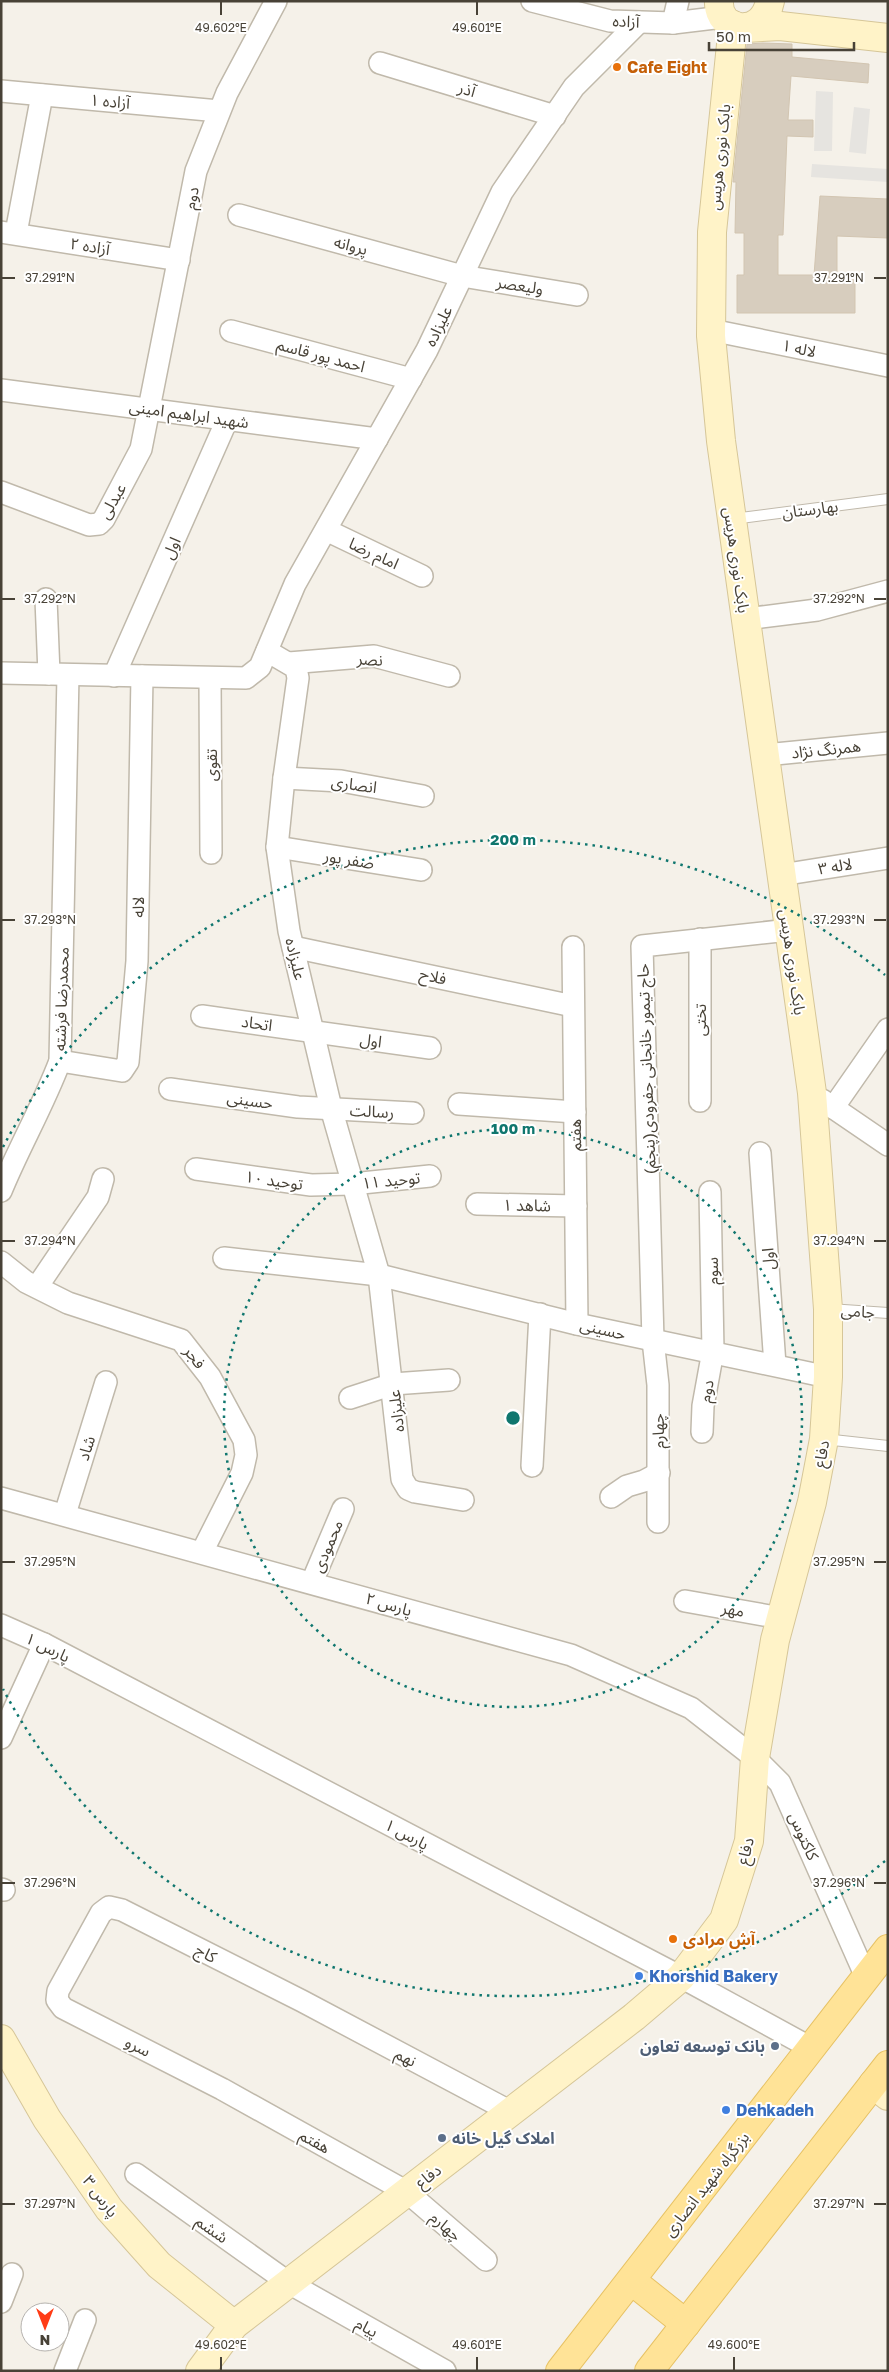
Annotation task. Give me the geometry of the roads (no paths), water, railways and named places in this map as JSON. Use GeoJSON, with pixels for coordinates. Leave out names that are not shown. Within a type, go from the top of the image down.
{"type":"FeatureCollection","features":[{"type":"Feature","properties":{"kind":"main road"},"geometry":{"type":"LineString","coordinates":[[730,18],[759,24],[768,14],[771,1],[809,29]]}},
{"type":"Feature","properties":{"kind":"main road"},"geometry":{"type":"LineString","coordinates":[[730,18],[780,26],[888,38]]}},
{"type":"Feature","properties":{"kind":"main road","name":"بابک نوری هریس"},"geometry":{"type":"LineString","coordinates":[[730,18],[712,232],[711,330],[721,441],[781,875],[789,930],[822,1100]]}},
{"type":"Feature","properties":{"kind":"main road","name":"دفاع"},"geometry":{"type":"LineString","coordinates":[[200,2371],[234,2325],[634,2017],[681,1977],[724,1920],[749,1841],[755,1758],[781,1618],[812,1502],[824,1440],[828,1376],[828,1309],[822,1100]]}},
{"type":"Feature","properties":{"kind":"main road","name":"بزرگراه شهید انصاری"},"geometry":{"type":"LineString","coordinates":[[560,2371],[632,2281],[888,1949]]}},
{"type":"Feature","properties":{"kind":"main road","name":"پارس ۳"},"geometry":{"type":"LineString","coordinates":[[2,2042],[47,2120],[109,2209],[159,2265],[234,2325]]}},
{"type":"Feature","properties":{"kind":"main road"},"geometry":{"type":"LineString","coordinates":[[649,2371],[883,2082]]}},
{"type":"Feature","properties":{"kind":"main road"},"geometry":{"type":"LineString","coordinates":[[632,2281],[686,2324]]}},
{"type":"Feature","properties":{"kind":"street","name":"دوم"},"geometry":{"type":"LineString","coordinates":[[150,409],[196,170],[226,93],[276,1]]}},
{"type":"Feature","properties":{"kind":"street","name":"آزاده"},"geometry":{"type":"LineString","coordinates":[[532,1],[610,21],[673,23],[730,18]]}},
{"type":"Feature","properties":{"kind":"street"},"geometry":{"type":"LineString","coordinates":[[673,23],[678,1]]}},
{"type":"Feature","properties":{"kind":"street","name":"علیزاده"},"geometry":{"type":"LineString","coordinates":[[264,659],[295,584],[411,379],[502,192],[574,87],[639,22]]}},
{"type":"Feature","properties":{"kind":"street","name":"آذر"},"geometry":{"type":"LineString","coordinates":[[380,63],[555,116]]}},
{"type":"Feature","properties":{"kind":"street","name":"آزاده ۱"},"geometry":{"type":"LineString","coordinates":[[1,91],[219,112]]}},
{"type":"Feature","properties":{"kind":"street"},"geometry":{"type":"LineString","coordinates":[[8,233],[42,95]]}},
{"type":"Feature","properties":{"kind":"street","name":"پروانه"},"geometry":{"type":"LineString","coordinates":[[239,215],[462,276]]}},
{"type":"Feature","properties":{"kind":"street","name":"آزاده ۲"},"geometry":{"type":"LineString","coordinates":[[8,233],[179,260]]}},
{"type":"Feature","properties":{"kind":"street","name":"ولیعصر"},"geometry":{"type":"LineString","coordinates":[[462,276],[577,295]]}},
{"type":"Feature","properties":{"kind":"street","name":"لاله ۱"},"geometry":{"type":"LineString","coordinates":[[711,330],[888,366]]}},
{"type":"Feature","properties":{"kind":"street","name":"احمد پور قاسم"},"geometry":{"type":"LineString","coordinates":[[231,331],[411,379]]}},
{"type":"Feature","properties":{"kind":"street","name":"شهید ابراهیم امینی"},"geometry":{"type":"LineString","coordinates":[[1,390],[377,439]]}},
{"type":"Feature","properties":{"kind":"street","name":"عبدلی"},"geometry":{"type":"LineString","coordinates":[[1,492],[89,525],[99,524],[104,519],[141,449],[150,409]]}},
{"type":"Feature","properties":{"kind":"street","name":"اول"},"geometry":{"type":"LineString","coordinates":[[114,676],[227,420]]}},
{"type":"Feature","properties":{"kind":"street","name":"امام رضا"},"geometry":{"type":"LineString","coordinates":[[326,530],[422,576]]}},
{"type":"Feature","properties":{"kind":"street"},"geometry":{"type":"LineString","coordinates":[[746,619],[817,610],[888,591]]}},
{"type":"Feature","properties":{"kind":"street","name":"محمدرضا فرشته"},"geometry":{"type":"LineString","coordinates":[[1,1192],[5,1169],[48,1092],[60,1061],[58,675],[46,599]]}},
{"type":"Feature","properties":{"kind":"street","name":"نصر"},"geometry":{"type":"LineString","coordinates":[[289,663],[374,656],[449,676]]}},
{"type":"Feature","properties":{"kind":"street"},"geometry":{"type":"LineString","coordinates":[[1,673],[246,678],[264,659],[289,663]]}},
{"type":"Feature","properties":{"kind":"street","name":"علیزاده"},"geometry":{"type":"LineString","coordinates":[[289,663],[296,668],[298,678],[284,778],[277,847],[293,947],[331,1108],[379,1275],[393,1384],[402,1479],[408,1489],[415,1492],[463,1500]]}},
{"type":"Feature","properties":{"kind":"street","name":"لاله"},"geometry":{"type":"LineString","coordinates":[[60,1061],[122,1071],[128,1062],[137,961],[142,676]]}},
{"type":"Feature","properties":{"kind":"street","name":"تقوی"},"geometry":{"type":"LineString","coordinates":[[210,678],[211,853]]}},
{"type":"Feature","properties":{"kind":"street","name":"همرنگ نژاد"},"geometry":{"type":"LineString","coordinates":[[765,755],[888,743]]}},
{"type":"Feature","properties":{"kind":"street","name":"انصاری"},"geometry":{"type":"LineString","coordinates":[[284,778],[341,781],[423,796]]}},
{"type":"Feature","properties":{"kind":"street","name":"صفر پور"},"geometry":{"type":"LineString","coordinates":[[277,847],[421,870]]}},
{"type":"Feature","properties":{"kind":"street","name":"لاله ۳"},"geometry":{"type":"LineString","coordinates":[[781,875],[888,858]]}},
{"type":"Feature","properties":{"kind":"street","name":"حاج تیمور خانجانی جفرودی(پنجم)"},"geometry":{"type":"LineString","coordinates":[[653,1340],[642,946],[789,930]]}},
{"type":"Feature","properties":{"kind":"street","name":"تختی"},"geometry":{"type":"LineString","coordinates":[[700,940],[700,1101]]}},
{"type":"Feature","properties":{"kind":"street","name":"فلاح"},"geometry":{"type":"LineString","coordinates":[[293,947],[574,1006]]}},
{"type":"Feature","properties":{"kind":"street","name":"هفتم"},"geometry":{"type":"LineString","coordinates":[[573,947],[577,1324]]}},
{"type":"Feature","properties":{"kind":"street","name":"اتحاد"},"geometry":{"type":"LineString","coordinates":[[202,1016],[313,1031]]}},
{"type":"Feature","properties":{"kind":"street"},"geometry":{"type":"LineString","coordinates":[[888,1029],[822,1100],[888,1145]]}},
{"type":"Feature","properties":{"kind":"street","name":"اول"},"geometry":{"type":"LineString","coordinates":[[313,1031],[430,1048]]}},
{"type":"Feature","properties":{"kind":"street","name":"حسینی"},"geometry":{"type":"LineString","coordinates":[[170,1089],[298,1107],[331,1108]]}},
{"type":"Feature","properties":{"kind":"street"},"geometry":{"type":"LineString","coordinates":[[459,1104],[575,1112]]}},
{"type":"Feature","properties":{"kind":"street","name":"رسالت"},"geometry":{"type":"LineString","coordinates":[[331,1108],[413,1113]]}},
{"type":"Feature","properties":{"kind":"street","name":"اول"},"geometry":{"type":"LineString","coordinates":[[760,1153],[776,1365]]}},
{"type":"Feature","properties":{"kind":"street","name":"توحید ۱۰"},"geometry":{"type":"LineString","coordinates":[[196,1169],[311,1185],[352,1184]]}},
{"type":"Feature","properties":{"kind":"street","name":"توحید ‍۱۱"},"geometry":{"type":"LineString","coordinates":[[352,1184],[430,1176]]}},
{"type":"Feature","properties":{"kind":"street"},"geometry":{"type":"LineString","coordinates":[[37,1287],[98,1196],[103,1179]]}},
{"type":"Feature","properties":{"kind":"street","name":"سوم"},"geometry":{"type":"LineString","coordinates":[[710,1192],[713,1351]]}},
{"type":"Feature","properties":{"kind":"street","name":"شاهد ۱"},"geometry":{"type":"LineString","coordinates":[[477,1204],[576,1206]]}},
{"type":"Feature","properties":{"kind":"street"},"geometry":{"type":"LineString","coordinates":[[224,1258],[379,1275]]}},
{"type":"Feature","properties":{"kind":"street","name":"فجر"},"geometry":{"type":"LineString","coordinates":[[1,1262],[26,1282],[68,1303],[181,1340],[210,1376],[244,1440],[246,1456],[242,1473],[202,1552]]}},
{"type":"Feature","properties":{"kind":"street","name":"علیزاده"},"geometry":{"type":"LineString","coordinates":[[379,1275],[386,1330]]}},
{"type":"Feature","properties":{"kind":"street","name":"حسینی"},"geometry":{"type":"LineString","coordinates":[[379,1275],[577,1324],[828,1376]]}},
{"type":"Feature","properties":{"kind":"street"},"geometry":{"type":"LineString","coordinates":[[532,1466],[540,1314]]}},
{"type":"Feature","properties":{"kind":"street","name":"چهارم"},"geometry":{"type":"LineString","coordinates":[[653,1340],[658,1385],[658,1522]]}},
{"type":"Feature","properties":{"kind":"street","name":"دوم"},"geometry":{"type":"LineString","coordinates":[[702,1432],[703,1406],[713,1351]]}},
{"type":"Feature","properties":{"kind":"street"},"geometry":{"type":"LineString","coordinates":[[350,1398],[393,1384],[449,1380]]}},
{"type":"Feature","properties":{"kind":"street","name":"شاد"},"geometry":{"type":"LineString","coordinates":[[65,1514],[106,1382]]}},
{"type":"Feature","properties":{"kind":"street"},"geometry":{"type":"LineString","coordinates":[[611,1497],[627,1486],[644,1482],[659,1472]]}},
{"type":"Feature","properties":{"kind":"street","name":"پارس ۲"},"geometry":{"type":"LineString","coordinates":[[1,1498],[312,1582],[571,1655],[691,1708],[755,1758]]}},
{"type":"Feature","properties":{"kind":"street","name":"محمودی"},"geometry":{"type":"LineString","coordinates":[[312,1582],[343,1509]]}},
{"type":"Feature","properties":{"kind":"street","name":"مهر"},"geometry":{"type":"LineString","coordinates":[[686,1601],[781,1618]]}},
{"type":"Feature","properties":{"kind":"street","name":"پارس ۱"},"geometry":{"type":"LineString","coordinates":[[1,1625],[44,1644],[681,1977],[811,2048]]}},
{"type":"Feature","properties":{"kind":"street"},"geometry":{"type":"LineString","coordinates":[[1,1738],[44,1644]]}},
{"type":"Feature","properties":{"kind":"street","name":"کاکتوس"},"geometry":{"type":"LineString","coordinates":[[755,1758],[780,1784],[866,1977]]}},
{"type":"Feature","properties":{"kind":"street","name":"کاج"},"geometry":{"type":"LineString","coordinates":[[57,2000],[58,1991],[101,1914],[109,1907],[122,1910],[302,2001]]}},
{"type":"Feature","properties":{"kind":"street","name":"سرو"},"geometry":{"type":"LineString","coordinates":[[57,2000],[63,2008],[222,2089]]}},
{"type":"Feature","properties":{"kind":"street","name":"نهم"},"geometry":{"type":"LineString","coordinates":[[302,2001],[511,2112]]}},
{"type":"Feature","properties":{"kind":"street","name":"هفتم"},"geometry":{"type":"LineString","coordinates":[[222,2089],[407,2192]]}},
{"type":"Feature","properties":{"kind":"street","name":"ششم"},"geometry":{"type":"LineString","coordinates":[[136,2174],[289,2283]]}},
{"type":"Feature","properties":{"kind":"street","name":"چهارم"},"geometry":{"type":"LineString","coordinates":[[407,2192],[486,2260]]}},
{"type":"Feature","properties":{"kind":"street"},"geometry":{"type":"LineString","coordinates":[[1,2302],[12,2274]]}},
{"type":"Feature","properties":{"kind":"street","name":"پیام"},"geometry":{"type":"LineString","coordinates":[[289,2283],[445,2371]]}},
{"type":"Feature","properties":{"kind":"street"},"geometry":{"type":"LineString","coordinates":[[65,2371],[85,2320]]}},
{"type":"Feature","properties":{"kind":"lane","name":"بهارستان"},"geometry":{"type":"LineString","coordinates":[[732,519],[888,500]]}},
{"type":"Feature","properties":{"kind":"lane","name":"جامی"},"geometry":{"type":"LineString","coordinates":[[828,1309],[888,1313]]}},
{"type":"Feature","properties":{"kind":"lane"},"geometry":{"type":"LineString","coordinates":[[824,1440],[888,1446]]}},
{"type":"Feature","properties":{"kind":"place","name":"Cafe Eight"},"geometry":{"type":"Point","coordinates":[617,67]}},
{"type":"Feature","properties":{"kind":"place","name":"آش مرادی"},"geometry":{"type":"Point","coordinates":[673,1939]}},
{"type":"Feature","properties":{"kind":"place","name":"Khorshid Bakery"},"geometry":{"type":"Point","coordinates":[639,1976]}},
{"type":"Feature","properties":{"kind":"place","name":"بانک توسعه تعاون"},"geometry":{"type":"Point","coordinates":[775,2046]}},
{"type":"Feature","properties":{"kind":"place","name":"Dehkadeh"},"geometry":{"type":"Point","coordinates":[726,2110]}},
{"type":"Feature","properties":{"kind":"place","name":"املاک گیل خانه"},"geometry":{"type":"Point","coordinates":[442,2138]}}]}
